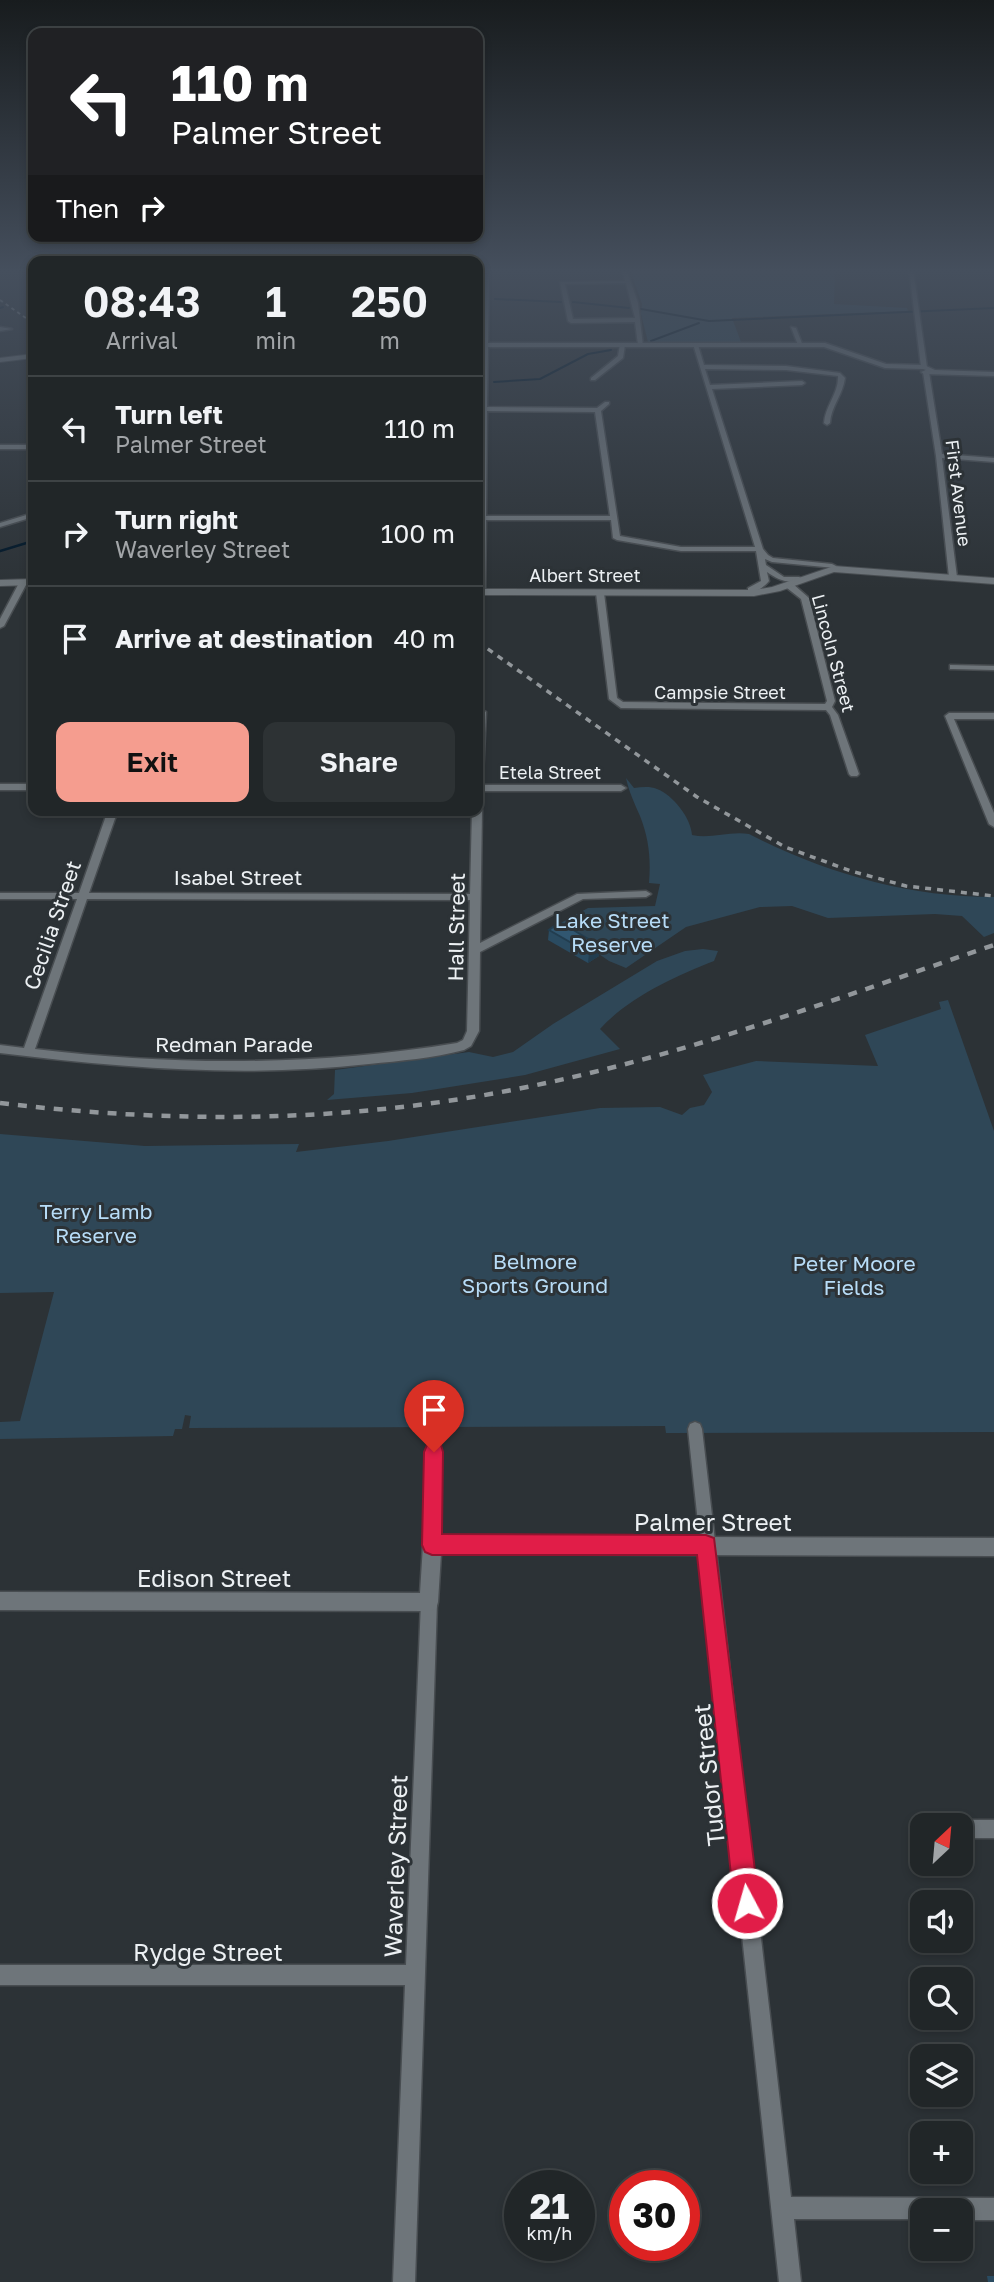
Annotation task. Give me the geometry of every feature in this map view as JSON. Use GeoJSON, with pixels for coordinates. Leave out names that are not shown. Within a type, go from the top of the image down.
{"type":"FeatureCollection","features":[{"type":"Feature","properties":{"kind":"main road","name":"Albert Street"},"geometry":{"type":"LineString","coordinates":[[483,592],[763,592],[786,582],[803,569],[832,566],[864,570]]}},
{"type":"Feature","properties":{"kind":"main road","name":"Albert Street"},"geometry":{"type":"LineString","coordinates":[[692,593],[751,590],[834,569],[864,570]]}},
{"type":"Feature","properties":{"kind":"main road"},"geometry":{"type":"LineString","coordinates":[[864,570],[994,581]]}},
{"type":"Feature","properties":{"kind":"main road"},"geometry":{"type":"LineString","coordinates":[[0,583],[28,582]]}},
{"type":"Feature","properties":{"kind":"street"},"geometry":{"type":"LineString","coordinates":[[593,379],[597,375]]}},
{"type":"Feature","properties":{"kind":"street"},"geometry":{"type":"LineString","coordinates":[[705,375],[759,549],[764,583],[751,590]]}},
{"type":"Feature","properties":{"kind":"street"},"geometry":{"type":"LineString","coordinates":[[827,424],[828,406],[841,391],[842,378],[839,375]]}},
{"type":"Feature","properties":{"kind":"street","name":"First Avenue"},"geometry":{"type":"LineString","coordinates":[[926,375],[953,577]]}},
{"type":"Feature","properties":{"kind":"street"},"geometry":{"type":"LineString","coordinates":[[708,387],[802,383]]}},
{"type":"Feature","properties":{"kind":"street"},"geometry":{"type":"LineString","coordinates":[[483,398],[483,464]]}},
{"type":"Feature","properties":{"kind":"street"},"geometry":{"type":"LineString","coordinates":[[484,409],[598,410],[607,403]]}},
{"type":"Feature","properties":{"kind":"street"},"geometry":{"type":"LineString","coordinates":[[598,410],[617,538],[681,549],[759,549]]}},
{"type":"Feature","properties":{"kind":"street"},"geometry":{"type":"LineString","coordinates":[[0,447],[28,447]]}},
{"type":"Feature","properties":{"kind":"street"},"geometry":{"type":"LineString","coordinates":[[939,459],[994,460]]}},
{"type":"Feature","properties":{"kind":"street"},"geometry":{"type":"LineString","coordinates":[[939,459],[994,466]]}},
{"type":"Feature","properties":{"kind":"street"},"geometry":{"type":"LineString","coordinates":[[0,525],[28,517]]}},
{"type":"Feature","properties":{"kind":"street"},"geometry":{"type":"LineString","coordinates":[[483,518],[614,518]]}},
{"type":"Feature","properties":{"kind":"street","name":"Lincoln Street"},"geometry":{"type":"LineString","coordinates":[[759,549],[765,557],[777,561],[832,566]]}},
{"type":"Feature","properties":{"kind":"street","name":"Lincoln Street"},"geometry":{"type":"LineString","coordinates":[[761,565],[805,598],[831,701],[828,707],[834,715],[854,775]]}},
{"type":"Feature","properties":{"kind":"street"},"geometry":{"type":"LineString","coordinates":[[0,626],[28,582]]}},
{"type":"Feature","properties":{"kind":"street"},"geometry":{"type":"LineString","coordinates":[[600,593],[613,698]]}},
{"type":"Feature","properties":{"kind":"street"},"geometry":{"type":"LineString","coordinates":[[953,667],[994,668]]}},
{"type":"Feature","properties":{"kind":"street","name":"Campsie Street"},"geometry":{"type":"LineString","coordinates":[[613,698],[621,705],[632,707],[828,707]]}},
{"type":"Feature","properties":{"kind":"street"},"geometry":{"type":"LineString","coordinates":[[994,716],[948,716],[994,824]]}},
{"type":"Feature","properties":{"kind":"street"},"geometry":{"type":"LineString","coordinates":[[0,787],[28,787]]}},
{"type":"Feature","properties":{"kind":"street","name":"Etela Street"},"geometry":{"type":"LineString","coordinates":[[483,788],[621,788]]}},
{"type":"Feature","properties":{"kind":"street","name":"Cecilia Street"},"geometry":{"type":"LineString","coordinates":[[28,1053],[111,816]]}},
{"type":"Feature","properties":{"kind":"street","name":"Hall Street"},"geometry":{"type":"LineString","coordinates":[[467,1043],[472,1031],[476,949],[477,816]]}},
{"type":"Feature","properties":{"kind":"street"},"geometry":{"type":"LineString","coordinates":[[476,949],[581,896],[646,894]]}},
{"type":"Feature","properties":{"kind":"street","name":"Isabel Street"},"geometry":{"type":"LineString","coordinates":[[0,896],[475,897]]}},
{"type":"Feature","properties":{"kind":"street","name":"Redman Parade"},"geometry":{"type":"LineString","coordinates":[[0,1049],[105,1062],[282,1064],[394,1056],[449,1049],[467,1043]]}},
{"type":"Feature","properties":{"kind":"street","name":"Tudor Street"},"geometry":{"type":"LineString","coordinates":[[695,1429],[790,2282]]}},
{"type":"Feature","properties":{"kind":"street","name":"Waverley Street"},"geometry":{"type":"LineString","coordinates":[[404,2282],[434,1452]]}},
{"type":"Feature","properties":{"kind":"street","name":"Palmer Street"},"geometry":{"type":"LineString","coordinates":[[432,1545],[994,1547]]}},
{"type":"Feature","properties":{"kind":"street","name":"Edison Street"},"geometry":{"type":"LineString","coordinates":[[0,1601],[429,1602]]}},
{"type":"Feature","properties":{"kind":"street"},"geometry":{"type":"LineString","coordinates":[[973,1829],[994,1829]]}},
{"type":"Feature","properties":{"kind":"street","name":"Rydge Street"},"geometry":{"type":"LineString","coordinates":[[0,1975],[415,1975]]}},
{"type":"Feature","properties":{"kind":"street"},"geometry":{"type":"LineString","coordinates":[[781,2208],[994,2208]]}},
{"type":"Feature","properties":{"kind":"green space","name":"Lake Street Reserve"},"geometry":{"type":"Polygon","coordinates":[[[626,778],[634,788],[654,788],[669,796],[685,815],[692,835],[749,834],[807,860],[868,880],[930,893],[994,897],[994,933],[984,937],[962,916],[935,914],[828,918],[792,906],[760,907],[686,927],[626,968],[609,961],[557,925],[588,908],[655,906],[660,884],[649,883],[647,841],[626,778]]]}},
{"type":"Feature","properties":{"kind":"green space"},"geometry":{"type":"Polygon","coordinates":[[[685,951],[718,951],[714,961],[668,981],[638,998],[600,1029],[620,1049],[525,1075],[412,1093],[327,1100],[334,1094],[335,1070],[469,1052],[493,1057],[513,1052],[553,1024],[657,961],[685,951]]]}},
{"type":"Feature","properties":{"kind":"green space"},"geometry":{"type":"Polygon","coordinates":[[[948,1000],[994,1131],[994,1432],[666,1433],[665,1426],[189,1428],[191,1416],[185,1415],[182,1429],[175,1429],[173,1436],[0,1439],[0,1422],[20,1421],[54,1292],[0,1293],[0,1134],[145,1146],[299,1144],[296,1152],[388,1141],[600,1108],[660,1107],[682,1115],[690,1108],[704,1105],[712,1092],[703,1075],[756,1061],[878,1066],[865,1035],[941,1009],[939,1002],[948,1000]]]}},
{"type":"Feature","properties":{"kind":"building"},"geometry":{"type":"Polygon","coordinates":[[[560,922],[600,946],[589,953],[549,930],[560,922]]]}},
{"type":"Feature","properties":{"kind":"waterway"},"geometry":{"type":"LineString","coordinates":[[494,382],[540,379],[547,375]]}},
{"type":"Feature","properties":{"kind":"waterway"},"geometry":{"type":"LineString","coordinates":[[0,551],[28,543]]}},
{"type":"Feature","properties":{"kind":"railway"},"geometry":{"type":"LineString","coordinates":[[483,646],[697,797],[785,847],[851,871],[906,886],[994,896]]}},
{"type":"Feature","properties":{"kind":"railway"},"geometry":{"type":"LineString","coordinates":[[0,1103],[66,1110],[196,1117],[327,1114],[457,1100],[582,1075],[701,1043],[994,945]]}},
{"type":"Feature","properties":{"kind":"route"},"geometry":{"type":"LineString","coordinates":[[434,1452],[432,1545],[706,1545],[747,1903]]}},
{"type":"Feature","properties":{"kind":"park label","name":"Terry Lamb Reserve"},"geometry":{"type":"Point","coordinates":[96,1223]}},
{"type":"Feature","properties":{"kind":"park label","name":"Belmore Sports Ground"},"geometry":{"type":"Point","coordinates":[535,1273]}},
{"type":"Feature","properties":{"kind":"park label","name":"Peter Moore Fields"},"geometry":{"type":"Point","coordinates":[854,1275]}}]}
